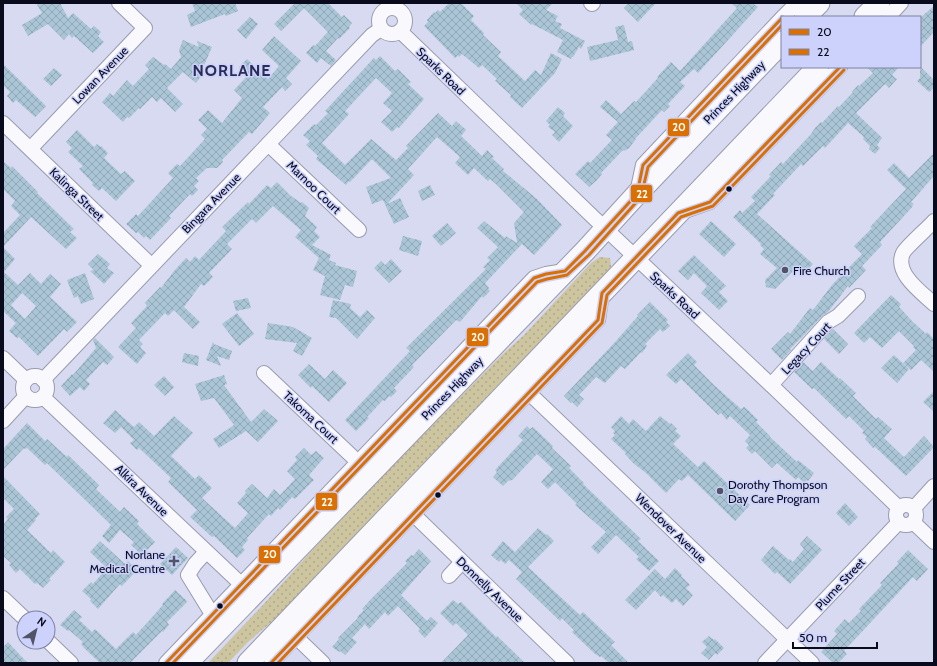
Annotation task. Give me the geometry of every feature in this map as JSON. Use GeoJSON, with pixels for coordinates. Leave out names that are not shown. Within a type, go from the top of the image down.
{"type":"FeatureCollection","features":[{"type":"Feature","properties":{"kind":"highway"},"geometry":{"type":"LineString","coordinates":[[807,16],[819,3]]}},
{"type":"Feature","properties":{"kind":"highway"},"geometry":{"type":"LineString","coordinates":[[866,16],[879,3]]}},
{"type":"Feature","properties":{"kind":"highway","name":"Princes Highway"},"geometry":{"type":"LineString","coordinates":[[187,663],[565,271],[781,43]]}},
{"type":"Feature","properties":{"kind":"highway"},"geometry":{"type":"LineString","coordinates":[[248,663],[817,68]]}},
{"type":"Feature","properties":{"kind":"street","name":"Lowan Avenue"},"geometry":{"type":"LineString","coordinates":[[31,148],[145,28],[119,3]]}},
{"type":"Feature","properties":{"kind":"street"},"geometry":{"type":"LineString","coordinates":[[785,16],[797,3]]}},
{"type":"Feature","properties":{"kind":"street"},"geometry":{"type":"LineString","coordinates":[[889,16],[901,3]]}},
{"type":"Feature","properties":{"kind":"street"},"geometry":{"type":"LineString","coordinates":[[404,7],[403,13],[405,20],[403,28],[392,34],[384,32],[381,29],[376,8],[404,7]]}},
{"type":"Feature","properties":{"kind":"street"},"geometry":{"type":"LineString","coordinates":[[637,194],[643,165],[781,20]]}},
{"type":"Feature","properties":{"kind":"street","name":"Bingara Avenue"},"geometry":{"type":"LineString","coordinates":[[43,380],[372,35],[381,29]]}},
{"type":"Feature","properties":{"kind":"street","name":"Sparks Road"},"geometry":{"type":"LineString","coordinates":[[400,31],[605,229],[771,385],[899,515]]}},
{"type":"Feature","properties":{"kind":"street"},"geometry":{"type":"LineString","coordinates":[[678,213],[710,202],[839,68]]}},
{"type":"Feature","properties":{"kind":"street","name":"Kalinga Street"},"geometry":{"type":"LineString","coordinates":[[3,123],[31,148],[152,265]]}},
{"type":"Feature","properties":{"kind":"street","name":"Marnoo Court"},"geometry":{"type":"LineString","coordinates":[[268,144],[359,230]]}},
{"type":"Feature","properties":{"kind":"street"},"geometry":{"type":"LineString","coordinates":[[934,221],[904,253],[901,265],[908,279],[934,304]]}},
{"type":"Feature","properties":{"kind":"street"},"geometry":{"type":"LineString","coordinates":[[166,663],[534,278],[546,274],[565,271]]}},
{"type":"Feature","properties":{"kind":"street"},"geometry":{"type":"LineString","coordinates":[[270,663],[598,320],[602,293]]}},
{"type":"Feature","properties":{"kind":"street","name":"Legacy Court"},"geometry":{"type":"LineString","coordinates":[[771,385],[828,322],[838,316],[858,296]]}},
{"type":"Feature","properties":{"kind":"street"},"geometry":{"type":"LineString","coordinates":[[3,358],[26,380]]}},
{"type":"Feature","properties":{"kind":"street","name":"Takoma Court"},"geometry":{"type":"LineString","coordinates":[[264,373],[358,462]]}},
{"type":"Feature","properties":{"kind":"street"},"geometry":{"type":"LineString","coordinates":[[36,376],[43,380],[47,389],[43,397],[32,400],[26,396],[23,387],[26,380],[36,376]]}},
{"type":"Feature","properties":{"kind":"street","name":"Wendover Avenue"},"geometry":{"type":"LineString","coordinates":[[529,393],[812,663]]}},
{"type":"Feature","properties":{"kind":"street"},"geometry":{"type":"LineString","coordinates":[[3,421],[26,396]]}},
{"type":"Feature","properties":{"kind":"street","name":"Alkira Avenue"},"geometry":{"type":"LineString","coordinates":[[43,397],[241,584]]}},
{"type":"Feature","properties":{"kind":"street"},"geometry":{"type":"LineString","coordinates":[[914,508],[934,486]]}},
{"type":"Feature","properties":{"kind":"street"},"geometry":{"type":"LineString","coordinates":[[904,505],[914,508],[916,514],[913,522],[904,525],[899,515],[904,505]]}},
{"type":"Feature","properties":{"kind":"street","name":"Donnelly Avenue"},"geometry":{"type":"LineString","coordinates":[[413,514],[566,663]]}},
{"type":"Feature","properties":{"kind":"street","name":"Plume Street"},"geometry":{"type":"LineString","coordinates":[[765,663],[899,515]]}},
{"type":"Feature","properties":{"kind":"street"},"geometry":{"type":"LineString","coordinates":[[913,522],[934,542]]}},
{"type":"Feature","properties":{"kind":"street"},"geometry":{"type":"LineString","coordinates":[[206,552],[195,564],[188,576],[212,614]]}},
{"type":"Feature","properties":{"kind":"street"},"geometry":{"type":"LineString","coordinates":[[449,576],[462,562]]}},
{"type":"Feature","properties":{"kind":"street"},"geometry":{"type":"LineString","coordinates":[[3,598],[16,610]]}},
{"type":"Feature","properties":{"kind":"street"},"geometry":{"type":"LineString","coordinates":[[296,636],[324,663]]}},
{"type":"Feature","properties":{"kind":"street"},"geometry":{"type":"LineString","coordinates":[[56,649],[71,663]]}},
{"type":"Feature","properties":{"kind":"shaded area"},"geometry":{"type":"Polygon","coordinates":[[[600,257],[610,258],[611,266],[607,276],[283,612],[248,642],[228,663],[208,663],[262,606],[353,505],[503,354],[524,335],[591,263],[600,257]]]}},
{"type":"Feature","properties":{"kind":"building"},"geometry":{"type":"Polygon","coordinates":[[[36,3],[60,3],[68,18],[73,13],[91,29],[94,26],[101,32],[98,36],[104,42],[93,53],[74,36],[72,38],[69,34],[64,40],[48,24],[28,36],[22,25],[42,13],[36,3]]]}},
{"type":"Feature","properties":{"kind":"building"},"geometry":{"type":"Polygon","coordinates":[[[192,3],[235,3],[238,11],[226,16],[225,14],[191,27],[187,15],[195,11],[192,3]]]}},
{"type":"Feature","properties":{"kind":"building"},"geometry":{"type":"Polygon","coordinates":[[[295,3],[328,3],[342,17],[344,15],[352,23],[349,27],[350,28],[326,51],[336,60],[331,66],[321,58],[317,63],[306,53],[328,32],[304,8],[281,31],[274,24],[295,3]]]}},
{"type":"Feature","properties":{"kind":"building"},"geometry":{"type":"Polygon","coordinates":[[[449,3],[461,3],[474,16],[471,20],[484,33],[483,35],[501,52],[498,56],[525,81],[535,70],[541,75],[551,53],[562,59],[555,73],[522,108],[510,97],[511,95],[495,81],[497,79],[482,65],[479,68],[462,54],[455,58],[424,26],[434,12],[435,13],[438,10],[440,12],[449,3]]]}},
{"type":"Feature","properties":{"kind":"building"},"geometry":{"type":"Polygon","coordinates":[[[516,3],[553,3],[546,10],[558,16],[555,21],[562,24],[560,28],[585,41],[581,49],[579,47],[571,59],[557,52],[563,40],[532,24],[531,25],[519,14],[523,10],[516,3]]]}},
{"type":"Feature","properties":{"kind":"building"},"geometry":{"type":"Polygon","coordinates":[[[629,3],[656,3],[638,22],[624,8],[629,3]]]}},
{"type":"Feature","properties":{"kind":"building"},"geometry":{"type":"Polygon","coordinates":[[[731,3],[753,3],[758,7],[698,73],[694,69],[680,82],[685,86],[668,104],[670,106],[664,112],[662,110],[635,139],[629,148],[624,151],[623,150],[589,187],[575,174],[588,161],[590,163],[612,140],[606,135],[618,122],[600,107],[606,100],[621,114],[634,101],[636,102],[671,62],[680,71],[737,8],[731,3]]]}},
{"type":"Feature","properties":{"kind":"building"},"geometry":{"type":"Polygon","coordinates":[[[934,6],[934,32],[921,46],[921,17],[934,6]]]}},
{"type":"Feature","properties":{"kind":"building"},"geometry":{"type":"Polygon","coordinates":[[[250,17],[258,24],[246,39],[237,30],[250,17]]]}},
{"type":"Feature","properties":{"kind":"building"},"geometry":{"type":"Polygon","coordinates":[[[624,25],[628,42],[632,41],[634,50],[590,61],[587,47],[618,40],[615,27],[624,25]]]}},
{"type":"Feature","properties":{"kind":"building"},"geometry":{"type":"Polygon","coordinates":[[[274,36],[301,61],[286,78],[292,84],[285,91],[282,87],[263,107],[270,113],[252,134],[249,132],[222,160],[223,162],[217,168],[207,168],[196,178],[199,181],[194,186],[198,190],[192,196],[190,194],[169,216],[171,218],[150,240],[146,236],[144,238],[138,232],[136,233],[126,224],[136,214],[138,216],[173,178],[168,173],[177,164],[180,166],[205,139],[201,135],[207,129],[198,120],[208,110],[222,123],[242,98],[234,90],[248,75],[239,67],[247,59],[268,79],[279,66],[262,50],[274,36]]]}},
{"type":"Feature","properties":{"kind":"building"},"geometry":{"type":"Polygon","coordinates":[[[183,40],[199,47],[197,41],[212,47],[202,70],[204,72],[196,83],[183,72],[167,88],[183,104],[175,112],[161,98],[157,102],[152,97],[140,109],[139,108],[129,118],[127,117],[123,122],[102,102],[110,93],[113,96],[127,80],[133,86],[149,69],[145,65],[153,57],[171,69],[181,57],[179,50],[183,40]]]}},
{"type":"Feature","properties":{"kind":"building"},"geometry":{"type":"Polygon","coordinates":[[[380,56],[395,71],[398,69],[411,82],[408,84],[424,99],[399,128],[397,127],[392,132],[381,122],[392,111],[383,103],[392,93],[376,78],[345,111],[349,114],[322,143],[345,165],[371,139],[396,160],[408,148],[406,146],[438,113],[452,126],[456,121],[466,130],[461,136],[482,156],[487,150],[494,157],[492,158],[504,169],[503,171],[537,199],[562,225],[534,255],[522,244],[485,283],[490,291],[483,298],[482,296],[460,322],[456,320],[412,365],[414,367],[394,388],[397,391],[391,397],[389,396],[385,401],[383,400],[367,417],[369,418],[356,431],[345,420],[410,351],[406,348],[486,269],[483,267],[490,260],[487,258],[498,247],[477,228],[484,221],[505,238],[506,236],[517,243],[514,223],[524,212],[496,184],[490,179],[488,181],[474,168],[468,175],[455,163],[460,157],[437,137],[408,169],[414,175],[387,204],[400,198],[409,217],[394,224],[383,200],[372,204],[366,187],[391,178],[373,160],[371,160],[346,185],[316,159],[318,156],[306,145],[310,141],[303,135],[328,113],[325,111],[374,58],[376,60],[380,56]]]}},
{"type":"Feature","properties":{"kind":"building"},"geometry":{"type":"Polygon","coordinates":[[[3,64],[46,106],[35,117],[16,100],[13,103],[7,96],[10,92],[3,85],[3,64]]]}},
{"type":"Feature","properties":{"kind":"building"},"geometry":{"type":"Polygon","coordinates":[[[921,67],[934,80],[934,88],[929,92],[917,81],[920,78],[921,67]]]}},
{"type":"Feature","properties":{"kind":"building"},"geometry":{"type":"Polygon","coordinates":[[[54,68],[62,75],[51,86],[43,79],[54,68]]]}},
{"type":"Feature","properties":{"kind":"building"},"geometry":{"type":"Polygon","coordinates":[[[868,68],[898,68],[892,75],[897,79],[889,88],[885,84],[856,113],[882,138],[877,145],[880,148],[875,154],[869,149],[870,146],[863,139],[864,137],[848,123],[825,148],[823,146],[803,166],[801,164],[773,194],[775,195],[757,214],[813,264],[804,273],[798,266],[775,289],[766,287],[765,280],[777,268],[760,254],[764,249],[760,245],[761,244],[733,217],[740,210],[742,213],[755,201],[751,197],[771,176],[769,175],[781,162],[783,164],[815,128],[821,122],[822,123],[838,106],[839,107],[858,85],[859,86],[873,73],[868,68]]]}},
{"type":"Feature","properties":{"kind":"building"},"geometry":{"type":"Polygon","coordinates":[[[558,107],[565,113],[563,116],[573,126],[559,142],[552,135],[555,132],[548,127],[550,125],[546,121],[558,107]]]}},
{"type":"Feature","properties":{"kind":"building"},"geometry":{"type":"Polygon","coordinates":[[[77,130],[94,147],[97,144],[108,153],[104,158],[121,174],[125,171],[135,181],[116,201],[102,188],[99,191],[92,185],[93,183],[79,169],[83,166],[68,152],[72,148],[66,142],[77,130]]]}},
{"type":"Feature","properties":{"kind":"building"},"geometry":{"type":"Polygon","coordinates":[[[934,153],[934,176],[911,202],[914,204],[912,205],[913,206],[880,242],[882,245],[862,266],[866,270],[849,288],[848,286],[828,312],[822,316],[790,349],[791,350],[782,360],[771,349],[788,332],[790,334],[810,308],[813,310],[832,285],[862,254],[854,246],[906,189],[887,170],[894,163],[909,178],[934,153]]]}},
{"type":"Feature","properties":{"kind":"building"},"geometry":{"type":"Polygon","coordinates":[[[3,161],[11,168],[12,166],[74,229],[70,232],[77,238],[66,249],[31,217],[3,247],[3,233],[20,215],[11,206],[15,201],[3,189],[3,161]]]}},
{"type":"Feature","properties":{"kind":"building"},"geometry":{"type":"Polygon","coordinates":[[[277,182],[291,196],[309,208],[305,216],[317,227],[314,231],[320,237],[312,245],[331,255],[329,260],[336,263],[335,265],[357,271],[353,287],[345,285],[340,300],[320,295],[325,276],[313,270],[319,258],[295,237],[301,230],[273,206],[256,223],[252,219],[227,244],[232,249],[209,273],[213,277],[204,286],[201,284],[184,307],[200,322],[193,329],[174,310],[168,316],[165,313],[139,340],[143,344],[140,347],[146,353],[137,364],[118,347],[136,328],[131,323],[147,306],[145,303],[160,287],[161,288],[186,258],[190,262],[195,256],[199,260],[226,231],[222,227],[248,202],[249,204],[267,185],[271,188],[277,182]]]}},
{"type":"Feature","properties":{"kind":"building"},"geometry":{"type":"Polygon","coordinates":[[[430,185],[435,195],[422,201],[418,191],[430,185]]]}},
{"type":"Feature","properties":{"kind":"building"},"geometry":{"type":"Polygon","coordinates":[[[711,221],[736,244],[724,257],[699,234],[711,221]]]}},
{"type":"Feature","properties":{"kind":"building"},"geometry":{"type":"Polygon","coordinates":[[[447,223],[456,233],[441,246],[432,236],[447,223]]]}},
{"type":"Feature","properties":{"kind":"building"},"geometry":{"type":"Polygon","coordinates":[[[403,236],[422,241],[418,256],[399,250],[403,236]]]}},
{"type":"Feature","properties":{"kind":"building"},"geometry":{"type":"Polygon","coordinates":[[[3,247],[15,259],[4,272],[18,285],[30,273],[41,284],[50,274],[61,284],[50,297],[77,322],[67,332],[64,329],[38,356],[19,337],[17,338],[9,331],[16,323],[4,312],[3,313],[3,247]],[[22,293],[11,305],[25,319],[36,306],[22,293]]]}},
{"type":"Feature","properties":{"kind":"building"},"geometry":{"type":"Polygon","coordinates":[[[98,254],[110,264],[107,268],[114,273],[104,284],[90,271],[94,270],[88,264],[98,254]]]}},
{"type":"Feature","properties":{"kind":"building"},"geometry":{"type":"Polygon","coordinates":[[[694,255],[726,286],[719,292],[728,301],[719,310],[701,293],[707,286],[694,273],[688,280],[678,271],[694,255]]]}},
{"type":"Feature","properties":{"kind":"building"},"geometry":{"type":"Polygon","coordinates":[[[391,259],[402,271],[389,283],[374,268],[381,261],[385,265],[391,259]]]}},
{"type":"Feature","properties":{"kind":"building"},"geometry":{"type":"Polygon","coordinates":[[[85,273],[94,299],[81,304],[78,296],[74,298],[67,280],[85,273]]]}},
{"type":"Feature","properties":{"kind":"building"},"geometry":{"type":"Polygon","coordinates":[[[891,295],[901,304],[899,307],[912,321],[934,339],[934,372],[921,360],[911,370],[903,363],[916,350],[899,331],[882,348],[870,337],[864,343],[854,333],[891,295]]]}},
{"type":"Feature","properties":{"kind":"building"},"geometry":{"type":"Polygon","coordinates":[[[248,298],[251,308],[236,311],[233,301],[248,298]]]}},
{"type":"Feature","properties":{"kind":"building"},"geometry":{"type":"Polygon","coordinates":[[[333,300],[351,304],[350,308],[360,317],[367,310],[375,318],[357,339],[336,318],[329,317],[333,300]]]}},
{"type":"Feature","properties":{"kind":"building"},"geometry":{"type":"Polygon","coordinates":[[[650,302],[668,320],[666,322],[670,326],[663,332],[660,329],[645,344],[647,346],[642,353],[641,352],[625,369],[621,366],[605,383],[596,377],[579,395],[584,399],[577,407],[572,402],[571,403],[564,396],[616,341],[638,316],[637,315],[650,302]]]}},
{"type":"Feature","properties":{"kind":"building"},"geometry":{"type":"Polygon","coordinates":[[[237,313],[254,334],[239,346],[222,324],[237,313]]]}},
{"type":"Feature","properties":{"kind":"building"},"geometry":{"type":"Polygon","coordinates":[[[268,323],[293,327],[312,338],[302,356],[293,351],[297,343],[265,339],[268,323]]]}},
{"type":"Feature","properties":{"kind":"building"},"geometry":{"type":"Polygon","coordinates":[[[833,329],[848,344],[839,354],[824,339],[833,329]]]}},
{"type":"Feature","properties":{"kind":"building"},"geometry":{"type":"Polygon","coordinates":[[[95,338],[114,357],[107,365],[103,362],[86,380],[90,384],[84,391],[80,387],[70,396],[61,386],[72,374],[73,375],[96,348],[93,340],[95,338]]]}},
{"type":"Feature","properties":{"kind":"building"},"geometry":{"type":"Polygon","coordinates":[[[213,342],[214,344],[232,351],[229,360],[217,356],[221,366],[206,360],[213,342]]]}},
{"type":"Feature","properties":{"kind":"building"},"geometry":{"type":"Polygon","coordinates":[[[184,353],[199,356],[198,366],[182,362],[184,353]]]}},
{"type":"Feature","properties":{"kind":"building"},"geometry":{"type":"Polygon","coordinates":[[[688,353],[697,362],[694,365],[714,385],[741,409],[744,407],[746,408],[758,420],[756,422],[770,437],[797,462],[798,460],[814,473],[808,481],[807,480],[804,483],[798,477],[796,480],[777,463],[772,468],[755,451],[752,454],[746,448],[749,445],[745,441],[750,435],[730,416],[727,420],[721,413],[718,415],[681,379],[676,384],[666,375],[688,353]]]}},
{"type":"Feature","properties":{"kind":"building"},"geometry":{"type":"Polygon","coordinates":[[[894,355],[909,369],[897,383],[881,368],[894,355]]]}},
{"type":"Feature","properties":{"kind":"building"},"geometry":{"type":"Polygon","coordinates":[[[803,362],[813,371],[821,362],[856,393],[853,396],[876,419],[878,417],[892,429],[884,438],[904,457],[924,436],[934,447],[906,476],[875,447],[873,448],[865,439],[867,437],[862,433],[864,431],[849,416],[846,419],[814,388],[812,389],[794,372],[803,362]]]}},
{"type":"Feature","properties":{"kind":"building"},"geometry":{"type":"Polygon","coordinates":[[[309,364],[325,379],[333,370],[347,383],[329,402],[312,386],[311,388],[298,375],[309,364]]]}},
{"type":"Feature","properties":{"kind":"building"},"geometry":{"type":"Polygon","coordinates":[[[224,375],[227,384],[224,385],[251,422],[264,409],[278,421],[258,442],[246,431],[219,448],[213,439],[234,425],[214,398],[201,401],[195,384],[224,375]]]}},
{"type":"Feature","properties":{"kind":"building"},"geometry":{"type":"Polygon","coordinates":[[[164,376],[174,387],[165,396],[154,385],[164,376]]]}},
{"type":"Feature","properties":{"kind":"building"},"geometry":{"type":"Polygon","coordinates":[[[934,391],[934,412],[923,402],[934,391]]]}},
{"type":"Feature","properties":{"kind":"building"},"geometry":{"type":"Polygon","coordinates":[[[115,410],[134,427],[139,422],[154,436],[174,416],[193,433],[171,456],[195,479],[199,475],[212,488],[202,498],[235,528],[248,513],[237,503],[252,484],[267,498],[274,489],[280,495],[295,479],[287,471],[297,460],[295,457],[304,448],[311,455],[316,451],[324,458],[309,475],[314,480],[295,499],[292,497],[280,510],[278,508],[271,516],[269,514],[247,538],[248,540],[242,547],[245,550],[237,558],[214,536],[212,537],[190,517],[197,510],[168,482],[171,478],[139,448],[137,450],[130,443],[134,440],[121,427],[115,433],[103,423],[115,410]]]}},
{"type":"Feature","properties":{"kind":"building"},"geometry":{"type":"Polygon","coordinates":[[[621,416],[629,424],[633,419],[646,431],[660,416],[670,424],[671,423],[677,429],[675,431],[681,436],[673,444],[698,467],[704,461],[750,505],[735,521],[688,475],[682,481],[679,479],[666,493],[646,473],[633,463],[625,454],[626,453],[611,439],[615,435],[613,433],[615,431],[611,427],[621,416]]]}},
{"type":"Feature","properties":{"kind":"building"},"geometry":{"type":"Polygon","coordinates":[[[27,423],[45,441],[47,439],[67,457],[68,455],[99,485],[96,489],[120,512],[124,507],[139,521],[137,524],[155,542],[142,555],[131,545],[134,542],[120,530],[109,543],[102,536],[111,525],[47,463],[45,465],[27,448],[24,448],[3,470],[3,449],[27,423]]]}},
{"type":"Feature","properties":{"kind":"building"},"geometry":{"type":"Polygon","coordinates":[[[527,426],[530,429],[533,427],[553,446],[552,448],[571,466],[569,468],[584,483],[583,484],[641,539],[638,541],[659,561],[649,571],[636,559],[639,557],[616,535],[598,554],[591,547],[606,532],[575,505],[577,504],[555,482],[548,489],[541,482],[553,469],[537,454],[512,480],[508,481],[503,486],[493,477],[497,472],[495,470],[523,440],[518,436],[527,426]]]}},
{"type":"Feature","properties":{"kind":"building"},"geometry":{"type":"Polygon","coordinates":[[[3,476],[40,514],[27,530],[51,553],[53,550],[65,562],[49,579],[51,580],[43,588],[37,583],[35,584],[20,569],[16,573],[9,565],[11,563],[3,556],[3,525],[8,519],[6,517],[14,509],[3,498],[3,476]]]}},
{"type":"Feature","properties":{"kind":"building"},"geometry":{"type":"Polygon","coordinates":[[[845,503],[858,517],[849,526],[836,513],[845,503]]]}},
{"type":"Feature","properties":{"kind":"building"},"geometry":{"type":"Polygon","coordinates":[[[538,528],[554,541],[528,567],[580,615],[583,612],[615,642],[611,645],[629,663],[609,663],[601,656],[600,657],[595,654],[572,632],[574,630],[562,618],[560,621],[516,579],[522,572],[509,560],[505,564],[501,560],[499,562],[491,555],[503,541],[515,552],[538,528]]]}},
{"type":"Feature","properties":{"kind":"building"},"geometry":{"type":"Polygon","coordinates":[[[807,536],[822,550],[790,584],[777,572],[775,574],[761,560],[773,546],[793,562],[804,549],[800,544],[807,536]]]}},
{"type":"Feature","properties":{"kind":"building"},"geometry":{"type":"Polygon","coordinates":[[[100,541],[125,564],[128,561],[137,570],[122,586],[120,584],[98,609],[90,601],[91,599],[82,591],[91,582],[93,584],[107,568],[90,552],[100,541]]]}},
{"type":"Feature","properties":{"kind":"building","name":"Norlane Medical Centre"},"geometry":{"type":"Polygon","coordinates":[[[176,547],[188,558],[172,575],[160,564],[176,547]]]}},
{"type":"Feature","properties":{"kind":"building"},"geometry":{"type":"Polygon","coordinates":[[[419,549],[431,561],[401,595],[427,621],[431,617],[438,623],[425,638],[418,631],[420,629],[398,606],[388,616],[385,612],[369,629],[365,624],[352,638],[357,642],[345,655],[332,647],[339,639],[338,638],[358,618],[357,617],[364,610],[362,609],[407,563],[405,561],[411,555],[413,556],[419,549]]]}},
{"type":"Feature","properties":{"kind":"building"},"geometry":{"type":"Polygon","coordinates":[[[908,550],[928,569],[917,581],[913,577],[844,651],[847,654],[838,663],[833,663],[821,652],[837,634],[834,631],[845,619],[849,623],[861,611],[859,609],[882,585],[880,583],[899,563],[897,562],[908,550]]]}},
{"type":"Feature","properties":{"kind":"building"},"geometry":{"type":"Polygon","coordinates":[[[675,568],[690,585],[686,588],[693,595],[683,606],[676,599],[672,603],[663,595],[661,597],[655,590],[636,610],[625,600],[655,569],[665,579],[675,568]]]}},
{"type":"Feature","properties":{"kind":"building"},"geometry":{"type":"Polygon","coordinates":[[[175,590],[187,601],[186,603],[167,622],[169,625],[163,632],[162,631],[130,663],[100,663],[83,647],[81,644],[83,642],[69,630],[68,631],[60,625],[74,610],[82,617],[79,620],[92,632],[95,629],[116,649],[133,632],[136,635],[175,590]]]}},
{"type":"Feature","properties":{"kind":"building"},"geometry":{"type":"Polygon","coordinates":[[[453,600],[458,604],[461,602],[525,663],[441,663],[468,635],[456,623],[453,626],[440,613],[453,600]]]}},
{"type":"Feature","properties":{"kind":"building"},"geometry":{"type":"Polygon","coordinates":[[[709,636],[714,640],[715,639],[724,648],[717,655],[715,653],[709,660],[701,653],[707,647],[702,642],[709,636]]]}},
{"type":"Feature","properties":{"kind":"building"},"geometry":{"type":"Polygon","coordinates":[[[8,642],[28,663],[3,663],[3,647],[8,642]]]}},
{"type":"Feature","properties":{"kind":"transit line","name":"20"},"geometry":{"type":"LineString","coordinates":[[166,663],[534,278],[546,274],[565,271],[585,251],[637,194],[643,165],[781,19]]}},
{"type":"Feature","properties":{"kind":"transit line","name":"22"},"geometry":{"type":"LineString","coordinates":[[173,663],[537,282],[567,275],[589,255],[641,197],[648,167],[781,26]]}},
{"type":"Feature","properties":{"kind":"transit line","name":"20"},"geometry":{"type":"LineString","coordinates":[[271,663],[598,320],[602,293],[678,213],[710,202],[839,68]]}},
{"type":"Feature","properties":{"kind":"transit line","name":"22"},"geometry":{"type":"LineString","coordinates":[[278,663],[602,323],[607,295],[681,217],[713,206],[844,70]]}},
{"type":"Feature","properties":{"kind":"place","name":"Fire Church"},"geometry":{"type":"Point","coordinates":[785,270]}},
{"type":"Feature","properties":{"kind":"place","name":"Dorothy Thompson Day Care Program"},"geometry":{"type":"Point","coordinates":[720,491]}},
{"type":"Feature","properties":{"kind":"place","name":"Norlane Medical Centre"},"geometry":{"type":"Point","coordinates":[174,561]}},
{"type":"Feature","properties":{"kind":"district","name":"NORLANE"},"geometry":{"type":"Point","coordinates":[232,70]}}]}
